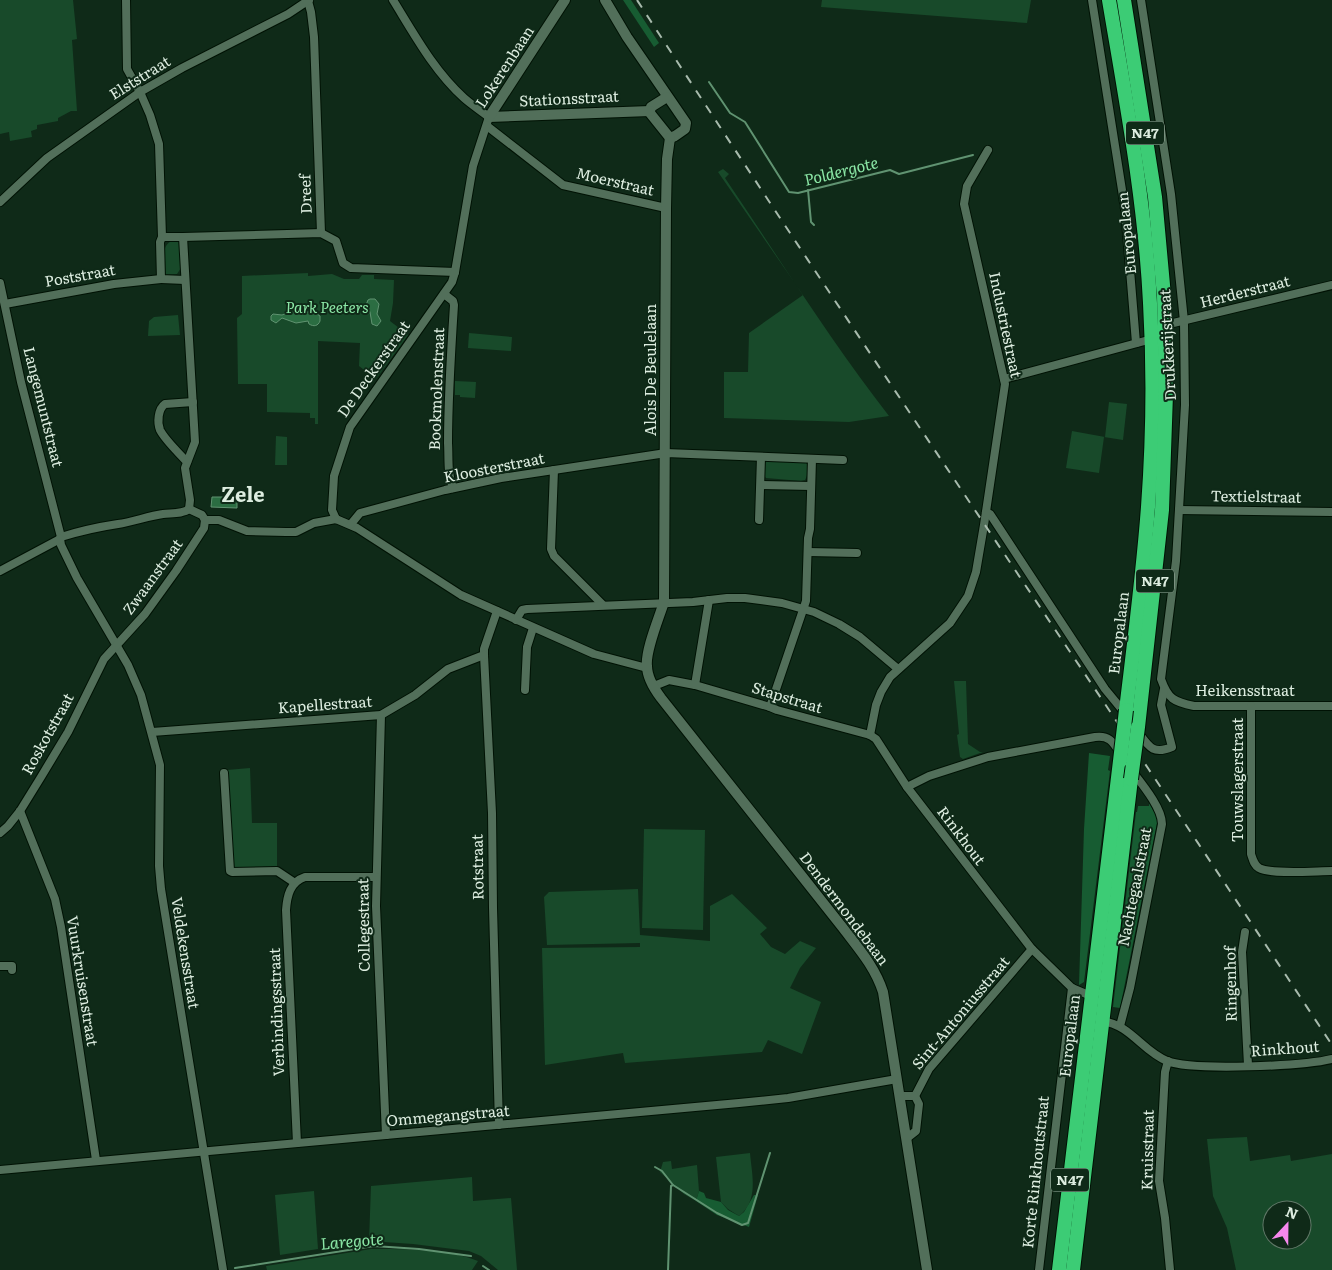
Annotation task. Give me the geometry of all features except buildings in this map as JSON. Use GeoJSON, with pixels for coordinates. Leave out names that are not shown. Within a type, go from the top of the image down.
{"type":"FeatureCollection","features":[{"type":"Feature","properties":{"kind":"highway","name":"Europalaan"},"geometry":{"type":"LineString","coordinates":[[1059,1270],[1144,557],[1152,431],[1152,339],[1148,267],[1141,199],[1110,0]]}},
{"type":"Feature","properties":{"kind":"highway","name":"Europalaan"},"geometry":{"type":"LineString","coordinates":[[1073,1270],[1162,510],[1166,394],[1162,267],[1155,197],[1124,0]]}},
{"type":"Feature","properties":{"kind":"street"},"geometry":{"type":"LineString","coordinates":[[126,0],[127,69],[150,115],[158,144],[162,237],[160,242],[161,279]]}},
{"type":"Feature","properties":{"kind":"street","name":"Elststraat"},"geometry":{"type":"LineString","coordinates":[[0,202],[47,158],[140,92],[182,68],[288,14],[309,0]]}},
{"type":"Feature","properties":{"kind":"street","name":"Dreef"},"geometry":{"type":"LineString","coordinates":[[309,0],[314,36],[322,233],[336,241],[343,262],[351,268],[455,272]]}},
{"type":"Feature","properties":{"kind":"street","name":"Moerstraat"},"geometry":{"type":"LineString","coordinates":[[393,0],[420,46],[445,78],[488,122],[556,180],[571,188],[666,208]]}},
{"type":"Feature","properties":{"kind":"street","name":"Lokerenbaan"},"geometry":{"type":"LineString","coordinates":[[455,272],[473,166],[488,122],[565,0]]}},
{"type":"Feature","properties":{"kind":"street"},"geometry":{"type":"LineString","coordinates":[[605,0],[667,97],[686,123],[686,128],[670,138],[650,114],[651,107],[667,97]]}},
{"type":"Feature","properties":{"kind":"street"},"geometry":{"type":"LineString","coordinates":[[1092,0],[1125,209],[1136,343]]}},
{"type":"Feature","properties":{"kind":"street","name":"Drukkerijstraat"},"geometry":{"type":"LineString","coordinates":[[1141,0],[1172,194],[1184,322],[1185,405],[1176,561],[1161,669],[1164,689]]}},
{"type":"Feature","properties":{"kind":"street","name":"Stationsstraat"},"geometry":{"type":"LineString","coordinates":[[488,122],[650,111]]}},
{"type":"Feature","properties":{"kind":"street","name":"Alois De Beulelaan"},"geometry":{"type":"LineString","coordinates":[[647,668],[647,658],[664,602],[666,208],[667,159],[670,138]]}},
{"type":"Feature","properties":{"kind":"street","name":"Industriestraat"},"geometry":{"type":"LineString","coordinates":[[898,669],[950,623],[968,596],[976,572],[1004,379],[964,204],[967,186],[988,150]]}},
{"type":"Feature","properties":{"kind":"street"},"geometry":{"type":"LineString","coordinates":[[162,237],[322,233]]}},
{"type":"Feature","properties":{"kind":"street"},"geometry":{"type":"LineString","coordinates":[[0,571],[61,538],[108,524],[118,524],[153,516],[186,512],[189,509],[190,500],[186,474],[187,462],[195,442],[183,237]]}},
{"type":"Feature","properties":{"kind":"street","name":"De Deckerstraat"},"geometry":{"type":"LineString","coordinates":[[336,519],[332,510],[334,476],[350,427],[389,369],[444,294],[455,272]]}},
{"type":"Feature","properties":{"kind":"street","name":"Poststraat"},"geometry":{"type":"LineString","coordinates":[[5,304],[114,284],[161,279],[185,280]]}},
{"type":"Feature","properties":{"kind":"street","name":"Langemuntstraat"},"geometry":{"type":"LineString","coordinates":[[0,283],[23,391],[61,538],[61,545],[77,578],[116,646]]}},
{"type":"Feature","properties":{"kind":"street","name":"Herderstraat"},"geometry":{"type":"LineString","coordinates":[[1165,325],[1184,322],[1332,285]]}},
{"type":"Feature","properties":{"kind":"street","name":"Bookmolenstraat"},"geometry":{"type":"LineString","coordinates":[[444,294],[453,301],[454,305],[448,434],[448,477],[453,488]]}},
{"type":"Feature","properties":{"kind":"street"},"geometry":{"type":"LineString","coordinates":[[1004,379],[1152,339]]}},
{"type":"Feature","properties":{"kind":"street"},"geometry":{"type":"LineString","coordinates":[[187,462],[160,430],[159,412],[165,404],[193,402]]}},
{"type":"Feature","properties":{"kind":"street"},"geometry":{"type":"LineString","coordinates":[[554,470],[666,453],[843,460]]}},
{"type":"Feature","properties":{"kind":"street"},"geometry":{"type":"LineString","coordinates":[[759,520],[762,457]]}},
{"type":"Feature","properties":{"kind":"street"},"geometry":{"type":"LineString","coordinates":[[770,707],[807,598],[812,458]]}},
{"type":"Feature","properties":{"kind":"street","name":"Kloosterstraat"},"geometry":{"type":"LineString","coordinates":[[351,524],[360,513],[453,488],[554,470],[552,549],[554,556],[603,606]]}},
{"type":"Feature","properties":{"kind":"street"},"geometry":{"type":"LineString","coordinates":[[761,485],[811,486]]}},
{"type":"Feature","properties":{"kind":"street"},"geometry":{"type":"LineString","coordinates":[[189,509],[202,515],[205,520],[219,520],[247,531],[296,532],[314,522],[336,519],[351,524],[447,587],[594,654],[647,668]]}},
{"type":"Feature","properties":{"kind":"street","name":"Textielstraat"},"geometry":{"type":"LineString","coordinates":[[1179,510],[1332,512]]}},
{"type":"Feature","properties":{"kind":"street"},"geometry":{"type":"LineString","coordinates":[[986,512],[990,514],[1105,689],[1116,701],[1146,744],[1158,751],[1172,747],[1161,705],[1164,689]]}},
{"type":"Feature","properties":{"kind":"street","name":"Zwaanstraat"},"geometry":{"type":"LineString","coordinates":[[116,646],[145,614],[176,572],[204,528],[205,520]]}},
{"type":"Feature","properties":{"kind":"street"},"geometry":{"type":"LineString","coordinates":[[808,552],[857,553]]}},
{"type":"Feature","properties":{"kind":"street"},"geometry":{"type":"LineString","coordinates":[[516,620],[522,610],[527,609],[745,598],[803,608],[828,619],[860,637],[898,669],[890,677],[879,695],[870,735]]}},
{"type":"Feature","properties":{"kind":"street"},"geometry":{"type":"LineString","coordinates":[[695,685],[709,600]]}},
{"type":"Feature","properties":{"kind":"street","name":"Rotstraat"},"geometry":{"type":"LineString","coordinates":[[497,611],[484,649],[484,655],[487,739],[490,752],[490,800],[492,805],[492,908],[499,1125]]}},
{"type":"Feature","properties":{"kind":"street"},"geometry":{"type":"LineString","coordinates":[[525,690],[527,647],[534,628]]}},
{"type":"Feature","properties":{"kind":"street","name":"Veldekensstraat"},"geometry":{"type":"LineString","coordinates":[[116,646],[128,665],[141,695],[160,764],[159,845],[161,890],[223,1270]]}},
{"type":"Feature","properties":{"kind":"street","name":"Roskotstraat"},"geometry":{"type":"LineString","coordinates":[[0,833],[20,811],[68,732],[104,659],[116,646]]}},
{"type":"Feature","properties":{"kind":"street","name":"Kapellestraat"},"geometry":{"type":"LineString","coordinates":[[152,732],[381,715],[415,695],[448,669],[484,655]]}},
{"type":"Feature","properties":{"kind":"street","name":"Dendermondebaan"},"geometry":{"type":"LineString","coordinates":[[647,668],[654,686],[672,713],[876,974],[883,992],[927,1270]]}},
{"type":"Feature","properties":{"kind":"street","name":"Stapstraat"},"geometry":{"type":"LineString","coordinates":[[654,686],[669,680],[695,685],[777,710],[870,735]]}},
{"type":"Feature","properties":{"kind":"street","name":"Heikensstraat"},"geometry":{"type":"LineString","coordinates":[[1164,689],[1175,701],[1194,706],[1332,706]]}},
{"type":"Feature","properties":{"kind":"street","name":"Touwslagerstraat"},"geometry":{"type":"LineString","coordinates":[[1251,706],[1251,854],[1253,861],[1259,867],[1270,871],[1332,871]]}},
{"type":"Feature","properties":{"kind":"street","name":"Collegestraat"},"geometry":{"type":"LineString","coordinates":[[381,715],[376,877],[386,1135]]}},
{"type":"Feature","properties":{"kind":"street","name":"Rinkhout"},"geometry":{"type":"LineString","coordinates":[[870,735],[880,744],[907,787],[1032,949],[1072,988],[1091,996]]}},
{"type":"Feature","properties":{"kind":"street","name":"Nachtegaalstraat"},"geometry":{"type":"LineString","coordinates":[[907,787],[929,776],[988,757],[1104,736],[1112,740],[1158,808],[1162,818],[1131,980],[1120,1026]]}},
{"type":"Feature","properties":{"kind":"street"},"geometry":{"type":"LineString","coordinates":[[224,773],[230,871],[278,871],[295,883],[301,878],[312,876],[376,877]]}},
{"type":"Feature","properties":{"kind":"street","name":"Vuurkruisenstraat"},"geometry":{"type":"LineString","coordinates":[[20,811],[55,899],[61,927],[96,1160]]}},
{"type":"Feature","properties":{"kind":"street","name":"Verbindingsstraat"},"geometry":{"type":"LineString","coordinates":[[295,883],[289,892],[286,910],[297,1143]]}},
{"type":"Feature","properties":{"kind":"street","name":"Ringenhof"},"geometry":{"type":"LineString","coordinates":[[1245,932],[1242,952],[1248,1066]]}},
{"type":"Feature","properties":{"kind":"street","name":"Sint-Antoniusstraat"},"geometry":{"type":"LineString","coordinates":[[907,1138],[916,1131],[919,1104],[916,1096],[929,1069],[1032,949]]}},
{"type":"Feature","properties":{"kind":"street"},"geometry":{"type":"LineString","coordinates":[[0,966],[12,966],[12,970]]}},
{"type":"Feature","properties":{"kind":"street","name":"Korte Rinkhoutstraat"},"geometry":{"type":"LineString","coordinates":[[1039,1270],[1072,988]]}},
{"type":"Feature","properties":{"kind":"street","name":"Rinkhout"},"geometry":{"type":"LineString","coordinates":[[1102,1020],[1120,1026],[1153,1053],[1168,1061],[1194,1065],[1248,1066],[1332,1059]]}},
{"type":"Feature","properties":{"kind":"street","name":"Kruisstraat"},"geometry":{"type":"LineString","coordinates":[[1168,1061],[1164,1072],[1159,1181],[1170,1270]]}},
{"type":"Feature","properties":{"kind":"street","name":"Ommegangstraat"},"geometry":{"type":"LineString","coordinates":[[0,1170],[739,1103],[788,1098],[897,1079]]}},
{"type":"Feature","properties":{"kind":"street"},"geometry":{"type":"LineString","coordinates":[[900,1096],[916,1096]]}},
{"type":"Feature","properties":{"kind":"green space"},"geometry":{"type":"Polygon","coordinates":[[[0,0],[73,0],[77,39],[72,40],[77,111],[71,111],[58,118],[58,121],[37,125],[37,129],[31,131],[32,137],[10,141],[9,132],[0,134],[0,0]]]}},
{"type":"Feature","properties":{"kind":"green space"},"geometry":{"type":"Polygon","coordinates":[[[822,0],[1031,0],[1027,23],[821,7],[822,0]]]}},
{"type":"Feature","properties":{"kind":"green space"},"geometry":{"type":"Polygon","coordinates":[[[723,169],[729,174],[725,178],[797,286],[718,172],[723,169]]]}},
{"type":"Feature","properties":{"kind":"green space"},"geometry":{"type":"Polygon","coordinates":[[[173,240],[180,242],[181,268],[177,274],[165,275],[163,266],[164,251],[166,246],[173,240]]]}},
{"type":"Feature","properties":{"kind":"green space","name":"Park Peeters"},"geometry":{"type":"Polygon","coordinates":[[[308,273],[308,276],[332,274],[344,279],[359,279],[362,275],[374,275],[374,279],[394,280],[390,321],[408,335],[376,379],[359,366],[360,343],[318,341],[318,424],[315,424],[315,418],[310,418],[310,413],[267,412],[267,384],[238,384],[237,318],[242,314],[242,276],[308,273]]]}},
{"type":"Feature","properties":{"kind":"green space"},"geometry":{"type":"Polygon","coordinates":[[[803,295],[889,416],[849,422],[724,418],[724,372],[748,372],[749,333],[803,295]]]}},
{"type":"Feature","properties":{"kind":"green space"},"geometry":{"type":"Polygon","coordinates":[[[178,315],[180,335],[148,336],[149,321],[154,317],[178,315]]]}},
{"type":"Feature","properties":{"kind":"green space"},"geometry":{"type":"Polygon","coordinates":[[[469,333],[512,337],[511,351],[468,348],[469,333]]]}},
{"type":"Feature","properties":{"kind":"green space"},"geometry":{"type":"Polygon","coordinates":[[[455,381],[476,382],[475,398],[455,395],[455,381]]]}},
{"type":"Feature","properties":{"kind":"green space"},"geometry":{"type":"Polygon","coordinates":[[[1109,402],[1127,404],[1123,440],[1104,437],[1099,473],[1066,468],[1072,431],[1105,437],[1109,402]]]}},
{"type":"Feature","properties":{"kind":"green space"},"geometry":{"type":"Polygon","coordinates":[[[276,436],[287,437],[287,465],[275,465],[276,436]]]}},
{"type":"Feature","properties":{"kind":"green space"},"geometry":{"type":"Polygon","coordinates":[[[766,461],[806,462],[808,471],[805,480],[766,478],[764,468],[766,461]]]}},
{"type":"Feature","properties":{"kind":"green space"},"geometry":{"type":"Polygon","coordinates":[[[954,681],[966,681],[968,744],[983,752],[963,759],[960,757],[957,735],[959,734],[954,681]]]}},
{"type":"Feature","properties":{"kind":"green space"},"geometry":{"type":"Polygon","coordinates":[[[250,768],[252,823],[277,823],[277,869],[232,868],[227,770],[250,768]]]}},
{"type":"Feature","properties":{"kind":"green space"},"geometry":{"type":"Polygon","coordinates":[[[644,829],[705,830],[703,930],[642,928],[644,829]]]}},
{"type":"Feature","properties":{"kind":"green space"},"geometry":{"type":"Polygon","coordinates":[[[638,889],[640,935],[710,941],[710,906],[732,894],[767,928],[760,934],[771,947],[785,954],[800,941],[816,948],[800,968],[790,988],[821,1002],[802,1054],[768,1040],[762,1052],[625,1063],[623,1053],[545,1065],[542,948],[640,947],[640,943],[547,945],[544,897],[549,892],[638,889]]]}},
{"type":"Feature","properties":{"kind":"green space"},"geometry":{"type":"Polygon","coordinates":[[[1247,1137],[1250,1161],[1290,1155],[1291,1161],[1332,1154],[1332,1270],[1236,1270],[1227,1228],[1213,1196],[1207,1139],[1247,1137]]]}},
{"type":"Feature","properties":{"kind":"green space"},"geometry":{"type":"Polygon","coordinates":[[[750,1153],[753,1179],[752,1195],[745,1210],[739,1216],[721,1202],[716,1157],[750,1153]]]}},
{"type":"Feature","properties":{"kind":"green space"},"geometry":{"type":"Polygon","coordinates":[[[671,1161],[672,1169],[697,1165],[699,1191],[696,1201],[684,1194],[660,1172],[663,1162],[671,1161]]]}},
{"type":"Feature","properties":{"kind":"green space"},"geometry":{"type":"Polygon","coordinates":[[[472,1177],[473,1201],[511,1198],[517,1270],[498,1270],[481,1256],[469,1251],[369,1241],[371,1186],[472,1177]]]}},
{"type":"Feature","properties":{"kind":"green space"},"geometry":{"type":"Polygon","coordinates":[[[314,1191],[318,1249],[280,1255],[275,1195],[314,1191]]]}},
{"type":"Feature","properties":{"kind":"green space"},"geometry":{"type":"Polygon","coordinates":[[[371,1249],[440,1252],[478,1261],[472,1270],[267,1270],[266,1266],[371,1249]]]}},
{"type":"Feature","properties":{"kind":"shaded area"},"geometry":{"type":"Polygon","coordinates":[[[623,0],[631,0],[659,43],[654,47],[623,0]]]}},
{"type":"Feature","properties":{"kind":"shaded area"},"geometry":{"type":"Polygon","coordinates":[[[370,299],[375,299],[379,304],[377,314],[381,321],[377,326],[372,324],[370,312],[366,305],[370,299]]]}},
{"type":"Feature","properties":{"kind":"shaded area"},"geometry":{"type":"Polygon","coordinates":[[[290,312],[314,312],[320,316],[320,321],[314,326],[309,324],[308,321],[296,323],[282,318],[276,323],[271,320],[273,314],[282,315],[290,312]]]}},
{"type":"Feature","properties":{"kind":"shaded area"},"geometry":{"type":"Polygon","coordinates":[[[212,497],[237,497],[237,508],[211,507],[212,497]]]}},
{"type":"Feature","properties":{"kind":"shaded area"},"geometry":{"type":"Polygon","coordinates":[[[1089,753],[1110,756],[1108,770],[1110,771],[1084,982],[1079,985],[1084,829],[1089,753]]]}},
{"type":"Feature","properties":{"kind":"shaded area"},"geometry":{"type":"Polygon","coordinates":[[[1149,803],[1156,815],[1157,823],[1120,1008],[1113,1007],[1136,812],[1138,806],[1149,806],[1149,803]]]}},
{"type":"Feature","properties":{"kind":"shaded area"},"geometry":{"type":"Polygon","coordinates":[[[699,1191],[704,1193],[706,1198],[721,1202],[728,1210],[739,1216],[744,1212],[754,1195],[758,1195],[749,1227],[717,1215],[696,1201],[699,1191]]]}},
{"type":"Feature","properties":{"kind":"waterway","name":"Poldergote"},"geometry":{"type":"LineString","coordinates":[[709,82],[730,113],[745,122],[789,192],[798,193],[890,170],[899,174],[973,155]]}},
{"type":"Feature","properties":{"kind":"waterway"},"geometry":{"type":"LineString","coordinates":[[808,190],[811,222],[814,225]]}},
{"type":"Feature","properties":{"kind":"waterway"},"geometry":{"type":"LineString","coordinates":[[668,1270],[671,1186],[673,1185],[717,1213],[742,1225],[748,1223],[770,1153]]}},
{"type":"Feature","properties":{"kind":"waterway"},"geometry":{"type":"LineString","coordinates":[[655,1167],[662,1171],[673,1185]]}},
{"type":"Feature","properties":{"kind":"waterway","name":"Laregote"},"geometry":{"type":"LineString","coordinates":[[235,1268],[374,1246],[419,1249],[471,1256]]}},
{"type":"Feature","properties":{"kind":"waterway","name":"Laregote"},"geometry":{"type":"LineString","coordinates":[[483,1266],[489,1270]]}},
{"type":"Feature","properties":{"kind":"railway"},"geometry":{"type":"LineString","coordinates":[[637,0],[809,262],[1332,1045]]}},
{"type":"Feature","properties":{"kind":"district","name":"Zele"},"geometry":{"type":"Point","coordinates":[243,495]}}]}
